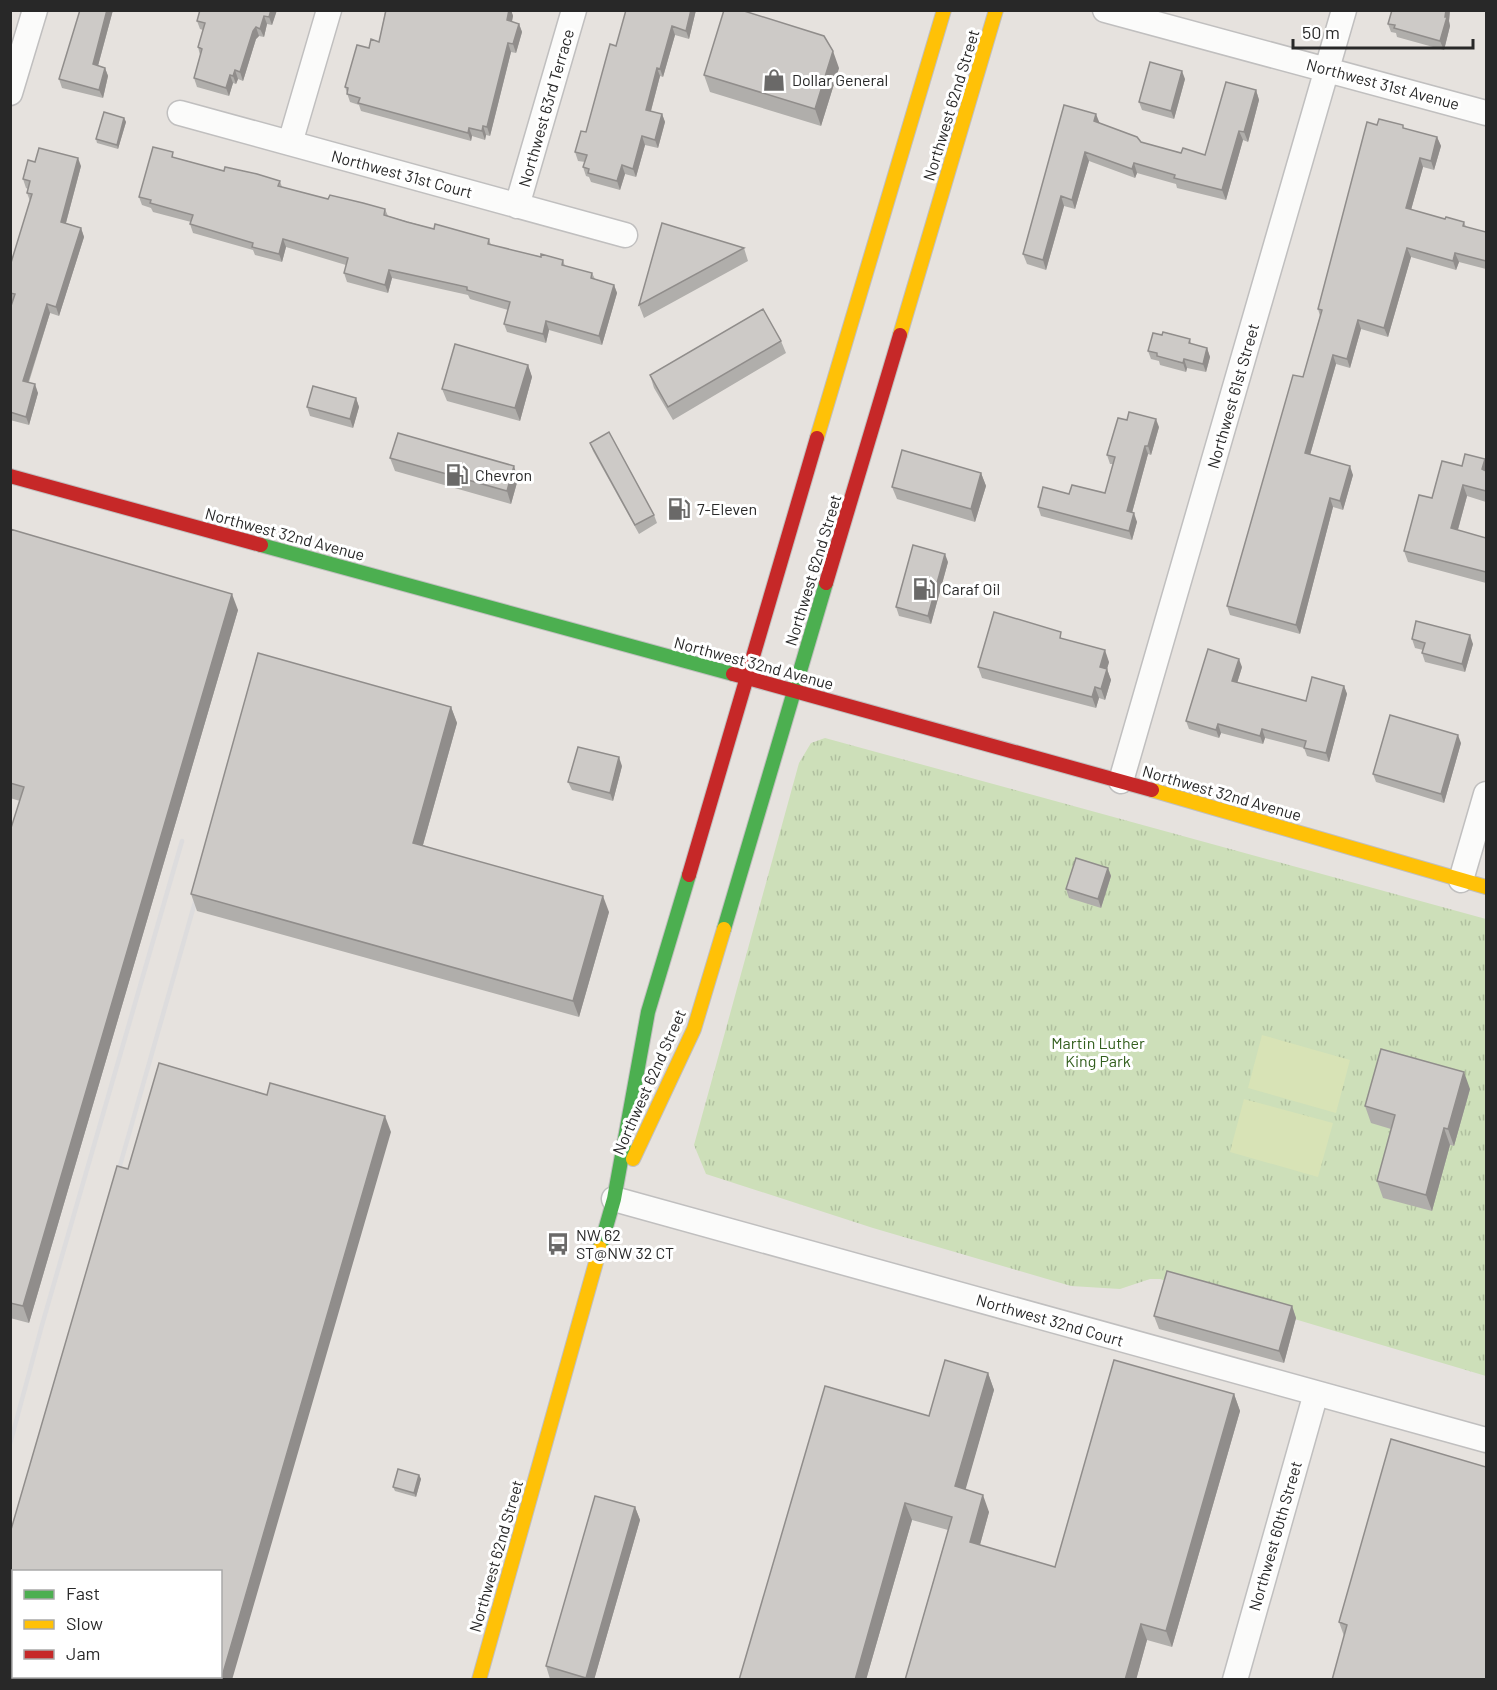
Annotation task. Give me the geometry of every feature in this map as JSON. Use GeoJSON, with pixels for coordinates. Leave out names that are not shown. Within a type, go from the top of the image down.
{"type":"FeatureCollection","features":[{"type":"Feature","properties":{"kind":"main road","name":"Northwest 62nd Street"},"geometry":{"type":"LineString","coordinates":[[479,1680],[614,1199],[648,1012],[944,10]]}},
{"type":"Feature","properties":{"kind":"main road","name":"Northwest 62nd Street"},"geometry":{"type":"LineString","coordinates":[[614,1199],[694,1029],[996,10]]}},
{"type":"Feature","properties":{"kind":"main road","name":"Northwest 32nd Avenue"},"geometry":{"type":"LineString","coordinates":[[10,476],[1122,781],[1486,886]]}},
{"type":"Feature","properties":{"kind":"street"},"geometry":{"type":"LineString","coordinates":[[10,93],[35,10]]}},
{"type":"Feature","properties":{"kind":"street"},"geometry":{"type":"LineString","coordinates":[[290,143],[329,10]]}},
{"type":"Feature","properties":{"kind":"street","name":"Northwest 63rd Terrace"},"geometry":{"type":"LineString","coordinates":[[517,206],[574,10]]}},
{"type":"Feature","properties":{"kind":"street","name":"Northwest 31st Avenue"},"geometry":{"type":"LineString","coordinates":[[1105,10],[1327,68],[1486,113]]}},
{"type":"Feature","properties":{"kind":"street","name":"Northwest 61st Street"},"geometry":{"type":"LineString","coordinates":[[1122,781],[1344,10]]}},
{"type":"Feature","properties":{"kind":"street","name":"Northwest 31st Court"},"geometry":{"type":"LineString","coordinates":[[180,113],[625,236]]}},
{"type":"Feature","properties":{"kind":"street"},"geometry":{"type":"LineString","coordinates":[[1461,880],[1486,794]]}},
{"type":"Feature","properties":{"kind":"street","name":"Northwest 32nd Court"},"geometry":{"type":"LineString","coordinates":[[614,1199],[1486,1440]]}},
{"type":"Feature","properties":{"kind":"street","name":"Northwest 60th Street"},"geometry":{"type":"LineString","coordinates":[[1235,1680],[1316,1394]]}},
{"type":"Feature","properties":{"kind":"green space","name":"Martin Luther King Park"},"geometry":{"type":"Polygon","coordinates":[[[825,738],[1486,919],[1486,1376],[1160,1279],[1150,1279],[1120,1289],[1071,1286],[873,1228],[706,1174],[694,1145],[799,763],[811,743],[825,738]]]}},
{"type":"Feature","properties":{"kind":"green space"},"geometry":{"type":"Polygon","coordinates":[[[1262,1035],[1350,1060],[1336,1113],[1248,1088],[1262,1035]]]}},
{"type":"Feature","properties":{"kind":"green space"},"geometry":{"type":"Polygon","coordinates":[[[1244,1099],[1333,1123],[1318,1177],[1230,1152],[1244,1099]]]}},
{"type":"Feature","properties":{"kind":"building"},"geometry":{"type":"Polygon","coordinates":[[[80,10],[107,10],[93,64],[105,68],[99,90],[59,79],[80,10]]]}},
{"type":"Feature","properties":{"kind":"building"},"geometry":{"type":"Polygon","coordinates":[[[200,10],[271,10],[269,17],[264,16],[260,29],[256,27],[253,31],[240,72],[235,70],[233,76],[230,75],[226,88],[194,78],[202,49],[198,47],[205,23],[197,21],[200,10]]]}},
{"type":"Feature","properties":{"kind":"building"},"geometry":{"type":"Polygon","coordinates":[[[386,10],[509,10],[507,20],[519,24],[513,44],[508,43],[487,127],[483,126],[482,131],[469,128],[468,133],[358,103],[360,98],[347,94],[348,88],[345,87],[357,45],[369,48],[371,39],[379,42],[386,10]]]}},
{"type":"Feature","properties":{"kind":"building"},"geometry":{"type":"Polygon","coordinates":[[[626,10],[691,10],[686,31],[672,26],[660,69],[657,68],[646,110],[662,114],[655,140],[642,136],[633,169],[622,165],[617,181],[588,173],[589,169],[583,167],[587,155],[575,152],[581,131],[586,132],[610,44],[616,46],[626,10]]]}},
{"type":"Feature","properties":{"kind":"building","name":"Dollar General"},"geometry":{"type":"Polygon","coordinates":[[[724,10],[741,10],[824,36],[833,51],[815,109],[704,75],[724,10]]]}},
{"type":"Feature","properties":{"kind":"building"},"geometry":{"type":"Polygon","coordinates":[[[1392,10],[1446,10],[1445,17],[1447,17],[1440,41],[1394,28],[1395,25],[1388,24],[1392,10]]]}},
{"type":"Feature","properties":{"kind":"building"},"geometry":{"type":"Polygon","coordinates":[[[1150,62],[1182,71],[1171,111],[1139,102],[1150,62]]]}},
{"type":"Feature","properties":{"kind":"building"},"geometry":{"type":"Polygon","coordinates":[[[1226,82],[1256,90],[1244,132],[1239,131],[1222,190],[1174,178],[1175,175],[1134,163],[1132,169],[1085,152],[1072,200],[1061,196],[1043,260],[1023,254],[1064,105],[1096,114],[1094,121],[1137,137],[1141,142],[1181,153],[1183,148],[1205,155],[1226,82]]]}},
{"type":"Feature","properties":{"kind":"building"},"geometry":{"type":"Polygon","coordinates":[[[104,112],[124,118],[117,145],[96,139],[104,112]]]}},
{"type":"Feature","properties":{"kind":"building"},"geometry":{"type":"Polygon","coordinates":[[[1379,119],[1437,137],[1431,161],[1420,158],[1406,208],[1464,222],[1463,226],[1486,232],[1486,261],[1455,253],[1453,261],[1407,248],[1384,328],[1358,320],[1347,359],[1333,355],[1305,453],[1350,466],[1340,501],[1330,498],[1296,625],[1227,606],[1293,375],[1303,377],[1322,310],[1318,309],[1367,122],[1377,125],[1379,119]]]}},
{"type":"Feature","properties":{"kind":"building"},"geometry":{"type":"Polygon","coordinates":[[[153,147],[173,152],[172,157],[224,171],[225,167],[280,181],[278,186],[328,199],[330,195],[385,209],[384,215],[407,222],[434,229],[435,224],[489,239],[488,244],[563,260],[562,265],[592,273],[591,278],[614,285],[599,336],[546,321],[543,334],[504,324],[510,302],[467,290],[467,287],[389,270],[385,285],[344,273],[348,258],[283,239],[279,254],[252,247],[253,243],[190,224],[193,215],[150,203],[151,200],[139,197],[153,147]]]}},
{"type":"Feature","properties":{"kind":"building"},"geometry":{"type":"Polygon","coordinates":[[[39,148],[78,158],[61,222],[81,228],[56,307],[47,304],[23,381],[35,384],[26,417],[10,412],[10,309],[15,294],[10,293],[10,266],[32,194],[27,193],[30,181],[23,179],[28,160],[35,162],[39,148]]]}},
{"type":"Feature","properties":{"kind":"building"},"geometry":{"type":"Polygon","coordinates":[[[662,223],[744,248],[639,305],[662,223]]]}},
{"type":"Feature","properties":{"kind":"building"},"geometry":{"type":"Polygon","coordinates":[[[763,309],[781,341],[668,407],[650,375],[763,309]]]}},
{"type":"Feature","properties":{"kind":"building"},"geometry":{"type":"Polygon","coordinates":[[[1163,332],[1190,339],[1189,343],[1207,348],[1203,364],[1184,359],[1183,363],[1157,356],[1157,353],[1148,351],[1153,333],[1162,335],[1163,332]]]}},
{"type":"Feature","properties":{"kind":"building"},"geometry":{"type":"Polygon","coordinates":[[[455,344],[528,365],[515,408],[442,389],[455,344]]]}},
{"type":"Feature","properties":{"kind":"building"},"geometry":{"type":"Polygon","coordinates":[[[313,386],[356,398],[350,419],[307,407],[313,386]]]}},
{"type":"Feature","properties":{"kind":"building"},"geometry":{"type":"Polygon","coordinates":[[[1129,412],[1156,419],[1148,446],[1145,446],[1127,511],[1134,513],[1129,531],[1038,507],[1043,487],[1069,494],[1072,485],[1105,493],[1115,457],[1107,455],[1118,418],[1127,420],[1129,412]]]}},
{"type":"Feature","properties":{"kind":"building"},"geometry":{"type":"Polygon","coordinates":[[[609,432],[654,515],[635,525],[590,443],[609,432]]]}},
{"type":"Feature","properties":{"kind":"building"},"geometry":{"type":"Polygon","coordinates":[[[398,433],[514,466],[507,491],[390,458],[398,433]]]}},
{"type":"Feature","properties":{"kind":"building"},"geometry":{"type":"Polygon","coordinates":[[[902,450],[981,473],[971,509],[892,487],[902,450]]]}},
{"type":"Feature","properties":{"kind":"building"},"geometry":{"type":"Polygon","coordinates":[[[1465,454],[1485,459],[1482,469],[1486,471],[1486,491],[1463,485],[1451,528],[1486,538],[1486,572],[1404,551],[1419,495],[1432,498],[1442,461],[1462,466],[1465,454]]]}},
{"type":"Feature","properties":{"kind":"building"},"geometry":{"type":"Polygon","coordinates":[[[10,529],[232,594],[23,1306],[10,1303],[10,831],[24,787],[10,783],[10,529]]]}},
{"type":"Feature","properties":{"kind":"building","name":"Caraf Oil"},"geometry":{"type":"Polygon","coordinates":[[[913,545],[945,554],[928,616],[896,607],[913,545]]]}},
{"type":"Feature","properties":{"kind":"building"},"geometry":{"type":"Polygon","coordinates":[[[994,612],[1061,632],[1060,638],[1105,650],[1100,667],[1107,669],[1101,689],[1095,687],[1092,697],[978,667],[994,612]]]}},
{"type":"Feature","properties":{"kind":"building"},"geometry":{"type":"Polygon","coordinates":[[[1416,621],[1470,635],[1462,664],[1422,653],[1425,643],[1412,639],[1416,621]]]}},
{"type":"Feature","properties":{"kind":"building"},"geometry":{"type":"Polygon","coordinates":[[[1208,649],[1239,659],[1232,681],[1306,701],[1312,677],[1344,686],[1326,753],[1304,748],[1306,741],[1262,729],[1260,736],[1218,724],[1216,730],[1186,721],[1208,649]]]}},
{"type":"Feature","properties":{"kind":"building"},"geometry":{"type":"Polygon","coordinates":[[[258,653],[451,707],[413,843],[603,896],[573,1001],[191,894],[258,653]]]}},
{"type":"Feature","properties":{"kind":"building"},"geometry":{"type":"Polygon","coordinates":[[[1390,715],[1458,735],[1441,794],[1373,774],[1390,715]]]}},
{"type":"Feature","properties":{"kind":"building"},"geometry":{"type":"Polygon","coordinates":[[[578,747],[619,757],[610,793],[568,782],[578,747]]]}},
{"type":"Feature","properties":{"kind":"building"},"geometry":{"type":"Polygon","coordinates":[[[1076,858],[1108,868],[1098,899],[1066,889],[1076,858]]]}},
{"type":"Feature","properties":{"kind":"building"},"geometry":{"type":"Polygon","coordinates":[[[1381,1049],[1464,1072],[1448,1129],[1444,1128],[1426,1195],[1377,1181],[1395,1115],[1365,1106],[1381,1049]]]}},
{"type":"Feature","properties":{"kind":"building"},"geometry":{"type":"Polygon","coordinates":[[[159,1063],[267,1095],[270,1083],[385,1116],[222,1677],[222,1570],[12,1570],[12,1678],[222,1678],[221,1680],[10,1680],[10,1533],[117,1166],[128,1169],[159,1063]]]}},
{"type":"Feature","properties":{"kind":"building"},"geometry":{"type":"Polygon","coordinates":[[[1167,1271],[1292,1306],[1279,1351],[1154,1316],[1167,1271]]]}},
{"type":"Feature","properties":{"kind":"building"},"geometry":{"type":"Polygon","coordinates":[[[945,1360],[988,1373],[955,1486],[983,1495],[970,1542],[1055,1567],[1114,1360],[1234,1394],[1166,1631],[1141,1624],[1125,1680],[905,1680],[952,1517],[905,1503],[855,1680],[739,1680],[825,1386],[929,1416],[945,1360]]]}},
{"type":"Feature","properties":{"kind":"building"},"geometry":{"type":"Polygon","coordinates":[[[1391,1439],[1486,1467],[1486,1680],[1332,1680],[1347,1625],[1339,1622],[1391,1439]]]}},
{"type":"Feature","properties":{"kind":"building"},"geometry":{"type":"Polygon","coordinates":[[[398,1469],[419,1475],[414,1493],[393,1487],[398,1469]]]}},
{"type":"Feature","properties":{"kind":"building"},"geometry":{"type":"Polygon","coordinates":[[[595,1496],[635,1507],[586,1678],[546,1666],[595,1496]]]}},
{"type":"Feature","properties":{"kind":"railway"},"geometry":{"type":"LineString","coordinates":[[10,1444],[42,1325],[182,841]]}},
{"type":"Feature","properties":{"kind":"railway"},"geometry":{"type":"LineString","coordinates":[[115,1183],[199,888]]}},
{"type":"Feature","properties":{"kind":"traffic: fast"},"geometry":{"type":"LineString","coordinates":[[261,545],[733,674]]}},
{"type":"Feature","properties":{"kind":"traffic: fast"},"geometry":{"type":"LineString","coordinates":[[724,929],[826,583]]}},
{"type":"Feature","properties":{"kind":"traffic: fast"},"geometry":{"type":"LineString","coordinates":[[600,1248],[614,1199],[648,1012],[689,875]]}},
{"type":"Feature","properties":{"kind":"traffic: slow"},"geometry":{"type":"LineString","coordinates":[[817,438],[944,10]]}},
{"type":"Feature","properties":{"kind":"traffic: slow"},"geometry":{"type":"LineString","coordinates":[[900,335],[996,10]]}},
{"type":"Feature","properties":{"kind":"traffic: slow"},"geometry":{"type":"LineString","coordinates":[[1152,790],[1486,887]]}},
{"type":"Feature","properties":{"kind":"traffic: slow"},"geometry":{"type":"LineString","coordinates":[[633,1159],[694,1029],[724,929]]}},
{"type":"Feature","properties":{"kind":"traffic: slow"},"geometry":{"type":"LineString","coordinates":[[479,1680],[600,1248]]}},
{"type":"Feature","properties":{"kind":"traffic: jam"},"geometry":{"type":"LineString","coordinates":[[826,583],[900,335]]}},
{"type":"Feature","properties":{"kind":"traffic: jam"},"geometry":{"type":"LineString","coordinates":[[689,875],[817,438]]}},
{"type":"Feature","properties":{"kind":"traffic: jam"},"geometry":{"type":"LineString","coordinates":[[10,476],[261,545]]}},
{"type":"Feature","properties":{"kind":"traffic: jam"},"geometry":{"type":"LineString","coordinates":[[733,674],[1152,790]]}},
{"type":"Feature","properties":{"kind":"place","name":"Dollar General"},"geometry":{"type":"Point","coordinates":[774,80]}},
{"type":"Feature","properties":{"kind":"place","name":"Chevron"},"geometry":{"type":"Point","coordinates":[457,475]}},
{"type":"Feature","properties":{"kind":"place","name":"7-Eleven"},"geometry":{"type":"Point","coordinates":[679,509]}},
{"type":"Feature","properties":{"kind":"place","name":"Caraf Oil"},"geometry":{"type":"Point","coordinates":[924,589]}},
{"type":"Feature","properties":{"kind":"place","name":"NW 62 ST@NW 32 CT"},"geometry":{"type":"Point","coordinates":[558,1244]}}]}
